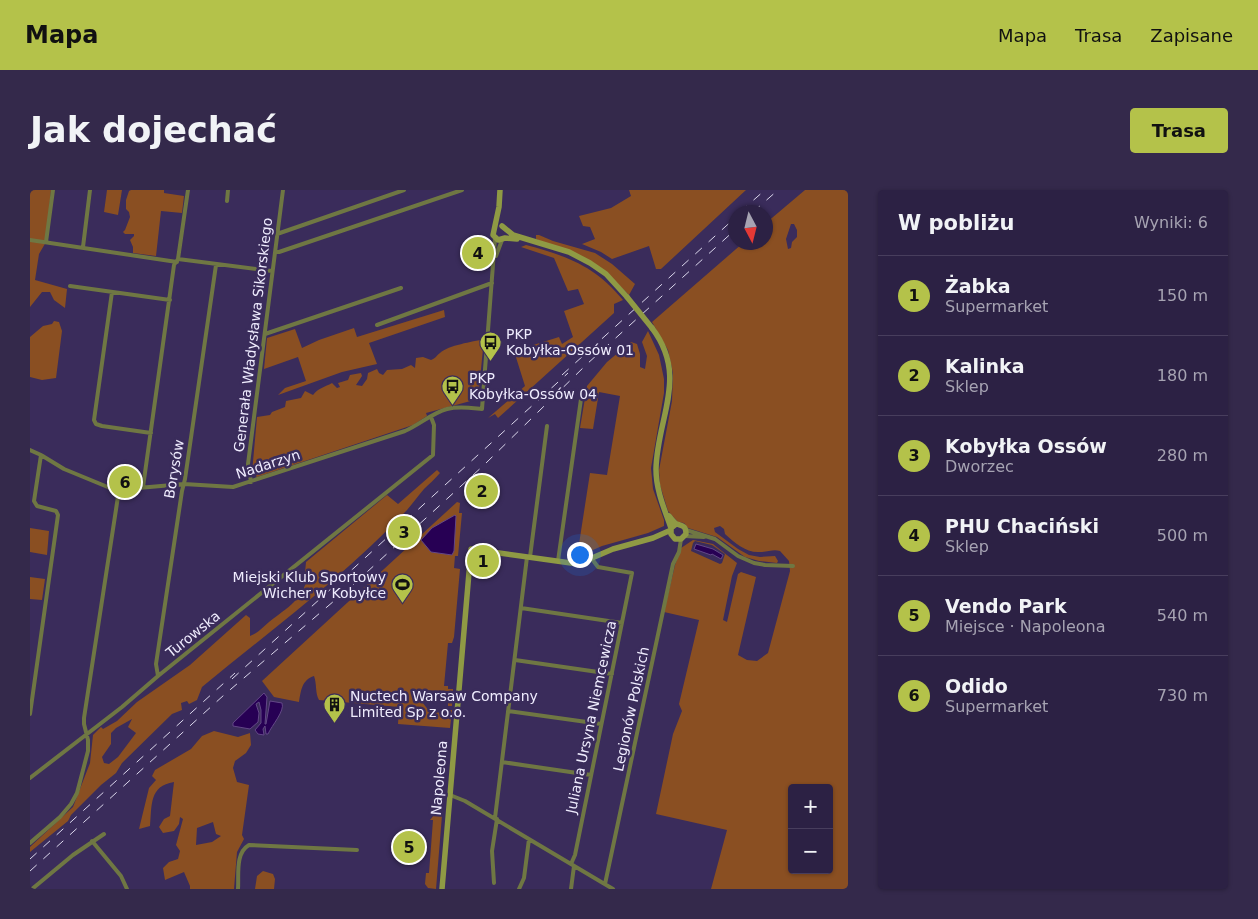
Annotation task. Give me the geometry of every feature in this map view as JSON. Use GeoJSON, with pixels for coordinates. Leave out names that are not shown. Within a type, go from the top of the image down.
{"type":"FeatureCollection","features":[{"type":"Feature","properties":{"kind":"street"},"geometry":{"type":"LineString","coordinates":[[46,242],[53,190]]}},
{"type":"Feature","properties":{"kind":"street"},"geometry":{"type":"LineString","coordinates":[[83,247],[90,190]]}},
{"type":"Feature","properties":{"kind":"street"},"geometry":{"type":"LineString","coordinates":[[143,487],[174,265],[177,260],[188,190]]}},
{"type":"Feature","properties":{"kind":"street"},"geometry":{"type":"LineString","coordinates":[[227,201],[228,190]]}},
{"type":"Feature","properties":{"kind":"street","name":"Generała Władysława Sikorskiego"},"geometry":{"type":"LineString","coordinates":[[251,482],[248,464],[283,190]]}},
{"type":"Feature","properties":{"kind":"street"},"geometry":{"type":"LineString","coordinates":[[277,234],[404,190]]}},
{"type":"Feature","properties":{"kind":"street"},"geometry":{"type":"LineString","coordinates":[[275,252],[462,190]]}},
{"type":"Feature","properties":{"kind":"street"},"geometry":{"type":"LineString","coordinates":[[506,191],[500,190],[499,207],[492,234],[532,241],[569,252],[590,263],[606,274],[627,297],[659,339],[666,355],[670,393],[656,465],[658,490],[675,539],[684,535],[708,537],[720,542],[748,561],[764,565],[792,566]]}},
{"type":"Feature","properties":{"kind":"street"},"geometry":{"type":"LineString","coordinates":[[377,325],[492,283],[494,263],[502,237],[499,207]]}},
{"type":"Feature","properties":{"kind":"street"},"geometry":{"type":"LineString","coordinates":[[495,227],[502,226]]}},
{"type":"Feature","properties":{"kind":"street"},"geometry":{"type":"LineString","coordinates":[[30,240],[147,258],[272,271]]}},
{"type":"Feature","properties":{"kind":"street","name":"Borysów"},"geometry":{"type":"LineString","coordinates":[[158,676],[156,664],[216,265]]}},
{"type":"Feature","properties":{"kind":"street","name":"Nadarzyn"},"geometry":{"type":"LineString","coordinates":[[30,450],[64,469],[110,489],[119,490],[184,484],[234,487],[405,430],[444,410],[453,408],[482,409],[492,283]]}},
{"type":"Feature","properties":{"kind":"street"},"geometry":{"type":"LineString","coordinates":[[70,286],[170,300]]}},
{"type":"Feature","properties":{"kind":"street"},"geometry":{"type":"LineString","coordinates":[[265,334],[401,288]]}},
{"type":"Feature","properties":{"kind":"street"},"geometry":{"type":"LineString","coordinates":[[112,292],[94,420],[96,424],[102,426],[151,433]]}},
{"type":"Feature","properties":{"kind":"street"},"geometry":{"type":"LineString","coordinates":[[558,561],[581,399]]}},
{"type":"Feature","properties":{"kind":"street","name":"Turowska"},"geometry":{"type":"LineString","coordinates":[[30,778],[433,455],[434,426],[431,417]]}},
{"type":"Feature","properties":{"kind":"street"},"geometry":{"type":"LineString","coordinates":[[494,883],[492,851],[502,762],[521,608],[547,426]]}},
{"type":"Feature","properties":{"kind":"street"},"geometry":{"type":"LineString","coordinates":[[30,714],[58,514],[55,510],[37,506],[34,501],[41,455]]}},
{"type":"Feature","properties":{"kind":"street"},"geometry":{"type":"LineString","coordinates":[[30,843],[60,817],[74,798],[82,777],[88,751],[84,718],[119,490]]}},
{"type":"Feature","properties":{"kind":"street"},"geometry":{"type":"LineString","coordinates":[[529,557],[578,564],[620,547],[653,538],[682,525],[684,535]]}},
{"type":"Feature","properties":{"kind":"street","name":"Legionów Polskich"},"geometry":{"type":"LineString","coordinates":[[605,884],[674,564],[684,535]]}},
{"type":"Feature","properties":{"kind":"street","name":"Napoleona"},"geometry":{"type":"LineString","coordinates":[[442,889],[471,549],[529,557]]}},
{"type":"Feature","properties":{"kind":"street","name":"Juliana Ursyna Niemcewicza"},"geometry":{"type":"LineString","coordinates":[[571,889],[572,865],[632,572],[598,567],[592,559]]}},
{"type":"Feature","properties":{"kind":"street"},"geometry":{"type":"LineString","coordinates":[[521,608],[622,623]]}},
{"type":"Feature","properties":{"kind":"street"},"geometry":{"type":"LineString","coordinates":[[515,660],[612,674]]}},
{"type":"Feature","properties":{"kind":"street"},"geometry":{"type":"LineString","coordinates":[[508,711],[601,724]]}},
{"type":"Feature","properties":{"kind":"street"},"geometry":{"type":"LineString","coordinates":[[502,762],[591,775]]}},
{"type":"Feature","properties":{"kind":"street"},"geometry":{"type":"LineString","coordinates":[[450,795],[458,797],[613,889]]}},
{"type":"Feature","properties":{"kind":"street"},"geometry":{"type":"LineString","coordinates":[[32,889],[73,855],[104,834]]}},
{"type":"Feature","properties":{"kind":"street"},"geometry":{"type":"LineString","coordinates":[[519,889],[524,878],[529,839]]}},
{"type":"Feature","properties":{"kind":"street"},"geometry":{"type":"LineString","coordinates":[[92,841],[122,876],[127,889]]}},
{"type":"Feature","properties":{"kind":"street"},"geometry":{"type":"LineString","coordinates":[[238,889],[240,857],[244,848],[248,845],[357,850]]}},
{"type":"Feature","properties":{"kind":"shaded area"},"geometry":{"type":"Polygon","coordinates":[[[30,190],[51,190],[46,242],[39,254],[35,280],[67,289],[65,308],[54,300],[50,292],[42,292],[30,307],[30,190]]]}},
{"type":"Feature","properties":{"kind":"shaded area"},"geometry":{"type":"Polygon","coordinates":[[[107,190],[122,190],[118,215],[104,212],[107,190]]]}},
{"type":"Feature","properties":{"kind":"shaded area"},"geometry":{"type":"Polygon","coordinates":[[[131,190],[164,190],[164,193],[184,196],[182,213],[161,211],[156,256],[133,253],[130,240],[134,234],[125,234],[123,232],[130,217],[126,209],[126,200],[131,190]]]}},
{"type":"Feature","properties":{"kind":"shaded area"},"geometry":{"type":"Polygon","coordinates":[[[629,190],[746,190],[661,269],[656,269],[649,246],[612,259],[582,244],[595,239],[590,227],[583,226],[579,216],[611,208],[631,196],[629,190]]]}},
{"type":"Feature","properties":{"kind":"shaded area"},"geometry":{"type":"Polygon","coordinates":[[[805,190],[848,190],[848,889],[711,889],[727,830],[656,814],[673,734],[682,711],[679,704],[699,620],[664,612],[681,548],[693,540],[713,544],[737,563],[732,576],[723,620],[727,622],[738,574],[741,572],[756,577],[738,655],[747,660],[757,661],[768,653],[790,571],[789,561],[780,551],[750,551],[733,541],[720,526],[714,528],[715,532],[749,555],[760,557],[775,556],[778,561],[777,563],[759,561],[745,557],[717,537],[688,528],[684,523],[678,522],[668,511],[660,485],[659,470],[672,401],[673,373],[668,350],[652,322],[735,250],[773,250],[773,217],[805,190]],[[791,224],[786,239],[788,249],[791,248],[792,242],[797,237],[797,230],[794,224],[791,224]],[[695,541],[691,551],[720,564],[722,563],[725,554],[712,545],[695,541]]]}},
{"type":"Feature","properties":{"kind":"shaded area"},"geometry":{"type":"Polygon","coordinates":[[[536,235],[595,253],[612,264],[635,284],[629,295],[605,271],[536,239],[536,235]]]}},
{"type":"Feature","properties":{"kind":"shaded area"},"geometry":{"type":"Polygon","coordinates":[[[526,245],[555,253],[579,264],[602,279],[623,300],[614,304],[614,313],[498,418],[495,414],[488,418],[525,386],[514,351],[559,337],[562,344],[573,337],[564,311],[584,304],[578,289],[568,291],[554,258],[521,247],[526,245]]]}},
{"type":"Feature","properties":{"kind":"shaded area"},"geometry":{"type":"Polygon","coordinates":[[[444,310],[445,317],[369,343],[377,364],[342,372],[278,395],[285,388],[306,381],[298,357],[264,369],[267,338],[295,329],[302,348],[354,328],[357,337],[444,310]]]}},
{"type":"Feature","properties":{"kind":"shaded area"},"geometry":{"type":"Polygon","coordinates":[[[54,321],[59,322],[62,331],[56,378],[42,380],[30,377],[30,337],[43,326],[52,324],[54,321]]]}},
{"type":"Feature","properties":{"kind":"shaded area"},"geometry":{"type":"Polygon","coordinates":[[[648,331],[659,355],[664,379],[664,393],[651,468],[653,489],[664,520],[664,526],[648,533],[602,546],[577,557],[590,473],[607,475],[620,396],[599,392],[593,429],[580,428],[587,386],[607,362],[631,342],[637,344],[640,354],[640,367],[645,369],[647,356],[642,342],[648,331]]]}},
{"type":"Feature","properties":{"kind":"shaded area"},"geometry":{"type":"Polygon","coordinates":[[[484,339],[478,399],[426,413],[427,416],[413,425],[257,477],[252,473],[257,417],[270,415],[272,412],[285,407],[286,401],[301,398],[305,391],[313,395],[319,389],[332,383],[337,388],[340,387],[338,383],[348,380],[350,375],[361,373],[362,376],[356,385],[362,386],[367,379],[368,373],[377,369],[383,375],[387,370],[402,369],[411,365],[415,368],[416,358],[423,357],[431,360],[449,348],[484,339]]]}},
{"type":"Feature","properties":{"kind":"shaded area"},"geometry":{"type":"Polygon","coordinates":[[[437,470],[440,473],[407,510],[359,557],[202,687],[197,700],[189,704],[187,701],[181,703],[182,710],[172,714],[122,763],[116,773],[71,815],[68,821],[30,852],[30,847],[73,807],[90,763],[93,735],[101,727],[103,729],[117,721],[137,702],[190,665],[246,615],[250,618],[250,636],[258,632],[298,597],[306,584],[308,575],[305,573],[306,562],[387,495],[398,504],[437,470]],[[132,719],[111,733],[111,744],[102,757],[104,763],[109,764],[118,757],[136,733],[128,727],[132,719]]]}},
{"type":"Feature","properties":{"kind":"shaded area","name":"Miejski Klub Sportowy Wicher w Kobyłce"},"geometry":{"type":"Polygon","coordinates":[[[457,502],[460,503],[459,513],[462,513],[458,556],[455,556],[454,568],[460,569],[454,637],[452,643],[448,643],[444,686],[448,686],[448,689],[453,689],[452,706],[448,706],[448,703],[451,703],[451,696],[448,695],[448,691],[422,690],[422,702],[430,712],[447,713],[448,710],[452,710],[450,728],[398,724],[399,707],[319,700],[314,676],[305,683],[301,690],[299,702],[274,697],[262,681],[457,502]]]}},
{"type":"Feature","properties":{"kind":"shaded area"},"geometry":{"type":"Polygon","coordinates":[[[455,515],[454,551],[452,555],[431,552],[421,540],[432,528],[455,515]]]}},
{"type":"Feature","properties":{"kind":"shaded area"},"geometry":{"type":"Polygon","coordinates":[[[30,528],[49,531],[47,555],[30,552],[30,528]]]}},
{"type":"Feature","properties":{"kind":"shaded area"},"geometry":{"type":"Polygon","coordinates":[[[696,544],[713,549],[723,555],[721,559],[712,554],[694,549],[696,544]]]}},
{"type":"Feature","properties":{"kind":"shaded area"},"geometry":{"type":"Polygon","coordinates":[[[30,577],[45,579],[42,600],[30,599],[30,577]]]}},
{"type":"Feature","properties":{"kind":"shaded area"},"geometry":{"type":"Polygon","coordinates":[[[264,693],[267,697],[265,724],[270,701],[282,703],[282,710],[268,734],[266,734],[265,726],[263,729],[264,735],[258,734],[255,730],[261,723],[259,702],[256,704],[259,713],[258,722],[250,729],[233,726],[233,723],[264,693]]]}},
{"type":"Feature","properties":{"kind":"shaded area"},"geometry":{"type":"Polygon","coordinates":[[[214,731],[238,737],[250,733],[251,745],[246,753],[235,761],[233,768],[237,782],[249,785],[242,835],[244,839],[237,852],[234,889],[190,889],[184,872],[165,880],[163,868],[169,862],[178,859],[180,851],[176,845],[183,819],[180,817],[179,824],[174,831],[163,833],[159,827],[164,819],[170,816],[174,782],[166,784],[156,792],[153,798],[150,826],[139,829],[149,788],[156,780],[152,776],[155,770],[191,749],[202,736],[214,731]],[[213,822],[197,828],[196,845],[212,842],[221,836],[216,834],[213,822]]]}},
{"type":"Feature","properties":{"kind":"shaded area"},"geometry":{"type":"Polygon","coordinates":[[[434,815],[442,815],[436,889],[428,888],[425,884],[426,873],[429,873],[433,820],[430,820],[434,815]]]}},
{"type":"Feature","properties":{"kind":"shaded area"},"geometry":{"type":"Polygon","coordinates":[[[263,871],[273,874],[275,879],[274,889],[255,889],[257,876],[263,871]]]}},
{"type":"Feature","properties":{"kind":"railway"},"geometry":{"type":"LineString","coordinates":[[748,205],[765,190]]}},
{"type":"Feature","properties":{"kind":"railway"},"geometry":{"type":"LineString","coordinates":[[761,205],[778,190]]}},
{"type":"Feature","properties":{"kind":"railway"},"geometry":{"type":"LineString","coordinates":[[562,375],[728,224]]}},
{"type":"Feature","properties":{"kind":"railway"},"geometry":{"type":"LineString","coordinates":[[30,871],[224,695],[355,583],[484,465],[587,364],[728,236]]}},
{"type":"Feature","properties":{"kind":"railway"},"geometry":{"type":"LineString","coordinates":[[232,679],[568,373]]}},
{"type":"Feature","properties":{"kind":"railway"},"geometry":{"type":"LineString","coordinates":[[30,859],[235,673]]}},
{"type":"Feature","properties":{"kind":"place","name":"PHU Chaciński"},"geometry":{"type":"Point","coordinates":[478,253]}},
{"type":"Feature","properties":{"kind":"place","name":"PKP Kobyłka-Ossów 01"},"geometry":{"type":"Point","coordinates":[490,361]}},
{"type":"Feature","properties":{"kind":"place","name":"PKP Kobyłka-Ossów 04"},"geometry":{"type":"Point","coordinates":[453,405]}},
{"type":"Feature","properties":{"kind":"place","name":"Odido"},"geometry":{"type":"Point","coordinates":[125,482]}},
{"type":"Feature","properties":{"kind":"place","name":"Kalinka"},"geometry":{"type":"Point","coordinates":[482,491]}},
{"type":"Feature","properties":{"kind":"place","name":"Kobyłka Ossów"},"geometry":{"type":"Point","coordinates":[404,532]}},
{"type":"Feature","properties":{"kind":"place","name":"Żabka"},"geometry":{"type":"Point","coordinates":[483,561]}},
{"type":"Feature","properties":{"kind":"place","name":"Miejski Klub Sportowy Wicher w Kobyłce"},"geometry":{"type":"Point","coordinates":[402,604]}},
{"type":"Feature","properties":{"kind":"place","name":"Nuctech Warsaw Company Limited Sp z o.o."},"geometry":{"type":"Point","coordinates":[334,723]}},
{"type":"Feature","properties":{"kind":"place","name":"Vendo Park"},"geometry":{"type":"Point","coordinates":[409,847]}}]}
